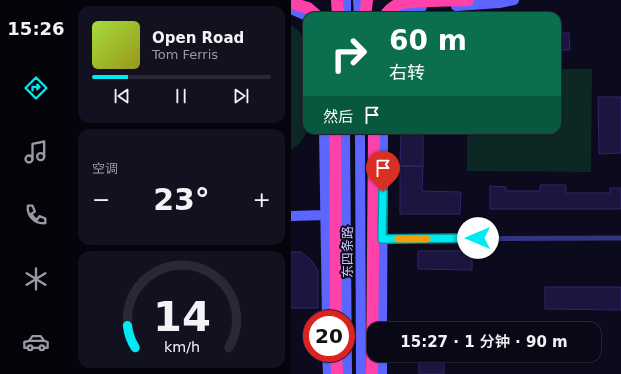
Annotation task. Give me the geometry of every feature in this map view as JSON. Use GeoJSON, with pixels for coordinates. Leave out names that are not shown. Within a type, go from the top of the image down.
{"type":"FeatureCollection","features":[{"type":"Feature","properties":{"kind":"highway"},"geometry":{"type":"LineString","coordinates":[[337,0],[338,12]]}},
{"type":"Feature","properties":{"kind":"highway"},"geometry":{"type":"LineString","coordinates":[[366,12],[367,0]]}},
{"type":"Feature","properties":{"kind":"highway"},"geometry":{"type":"LineString","coordinates":[[387,12],[399,4],[411,2],[468,0]]}},
{"type":"Feature","properties":{"kind":"highway"},"geometry":{"type":"LineString","coordinates":[[291,3],[308,8],[312,12]]}},
{"type":"Feature","properties":{"kind":"highway"},"geometry":{"type":"LineString","coordinates":[[335,134],[336,310]]}},
{"type":"Feature","properties":{"kind":"highway"},"geometry":{"type":"LineString","coordinates":[[372,374],[374,134]]}},
{"type":"Feature","properties":{"kind":"highway"},"geometry":{"type":"LineString","coordinates":[[336,362],[337,374]]}},
{"type":"Feature","properties":{"kind":"street"},"geometry":{"type":"LineString","coordinates":[[346,0],[346,12]]}},
{"type":"Feature","properties":{"kind":"street"},"geometry":{"type":"LineString","coordinates":[[358,0],[359,12]]}},
{"type":"Feature","properties":{"kind":"street"},"geometry":{"type":"LineString","coordinates":[[402,12],[406,9],[417,7],[467,6],[514,0]]}},
{"type":"Feature","properties":{"kind":"street"},"geometry":{"type":"LineString","coordinates":[[291,9],[303,14]]}},
{"type":"Feature","properties":{"kind":"street"},"geometry":{"type":"LineString","coordinates":[[324,134],[327,310]]}},
{"type":"Feature","properties":{"kind":"street"},"geometry":{"type":"LineString","coordinates":[[345,134],[347,374]]}},
{"type":"Feature","properties":{"kind":"street","name":"东四条路"},"geometry":{"type":"LineString","coordinates":[[360,134],[361,374]]}},
{"type":"Feature","properties":{"kind":"street"},"geometry":{"type":"LineString","coordinates":[[382,322],[383,134]]}},
{"type":"Feature","properties":{"kind":"street"},"geometry":{"type":"LineString","coordinates":[[291,216],[326,215]]}},
{"type":"Feature","properties":{"kind":"street"},"geometry":{"type":"LineString","coordinates":[[327,362],[328,374]]}},
{"type":"Feature","properties":{"kind":"street"},"geometry":{"type":"LineString","coordinates":[[382,362],[382,374]]}},
{"type":"Feature","properties":{"kind":"lane"},"geometry":{"type":"LineString","coordinates":[[382,239],[621,238]]}},
{"type":"Feature","properties":{"kind":"green space"},"geometry":{"type":"Polygon","coordinates":[[[291,25],[300,32],[303,38],[303,134],[306,134],[300,143],[291,150],[291,25]]]}},
{"type":"Feature","properties":{"kind":"green space"},"geometry":{"type":"Polygon","coordinates":[[[561,69],[592,69],[591,172],[467,171],[467,134],[561,134],[561,69]]]}},
{"type":"Feature","properties":{"kind":"building"},"geometry":{"type":"Polygon","coordinates":[[[561,33],[569,33],[570,50],[561,50],[561,33]]]}},
{"type":"Feature","properties":{"kind":"building"},"geometry":{"type":"Polygon","coordinates":[[[598,97],[621,97],[621,153],[599,154],[598,97]]]}},
{"type":"Feature","properties":{"kind":"building"},"geometry":{"type":"Polygon","coordinates":[[[401,134],[423,134],[423,166],[400,166],[401,134]]]}},
{"type":"Feature","properties":{"kind":"building"},"geometry":{"type":"Polygon","coordinates":[[[400,166],[423,166],[422,191],[461,192],[460,214],[400,214],[400,166]]]}},
{"type":"Feature","properties":{"kind":"building"},"geometry":{"type":"Polygon","coordinates":[[[540,185],[566,185],[566,193],[610,193],[610,188],[621,188],[621,209],[490,209],[490,186],[506,187],[506,191],[540,191],[540,185]]]}},
{"type":"Feature","properties":{"kind":"building"},"geometry":{"type":"Polygon","coordinates":[[[418,251],[472,251],[472,270],[418,269],[418,251]]]}},
{"type":"Feature","properties":{"kind":"building"},"geometry":{"type":"Polygon","coordinates":[[[291,252],[301,252],[312,261],[318,271],[318,308],[291,308],[291,252]]]}},
{"type":"Feature","properties":{"kind":"building"},"geometry":{"type":"Polygon","coordinates":[[[545,287],[621,287],[621,310],[545,309],[545,287]]]}},
{"type":"Feature","properties":{"kind":"building"},"geometry":{"type":"Polygon","coordinates":[[[419,362],[444,362],[444,374],[419,374],[419,362]]]}},
{"type":"Feature","properties":{"kind":"slow traffic"},"geometry":{"type":"LineString","coordinates":[[398,239],[427,239]]}},
{"type":"Feature","properties":{"kind":"route"},"geometry":{"type":"LineString","coordinates":[[383,192],[382,239],[478,238]]}}]}
